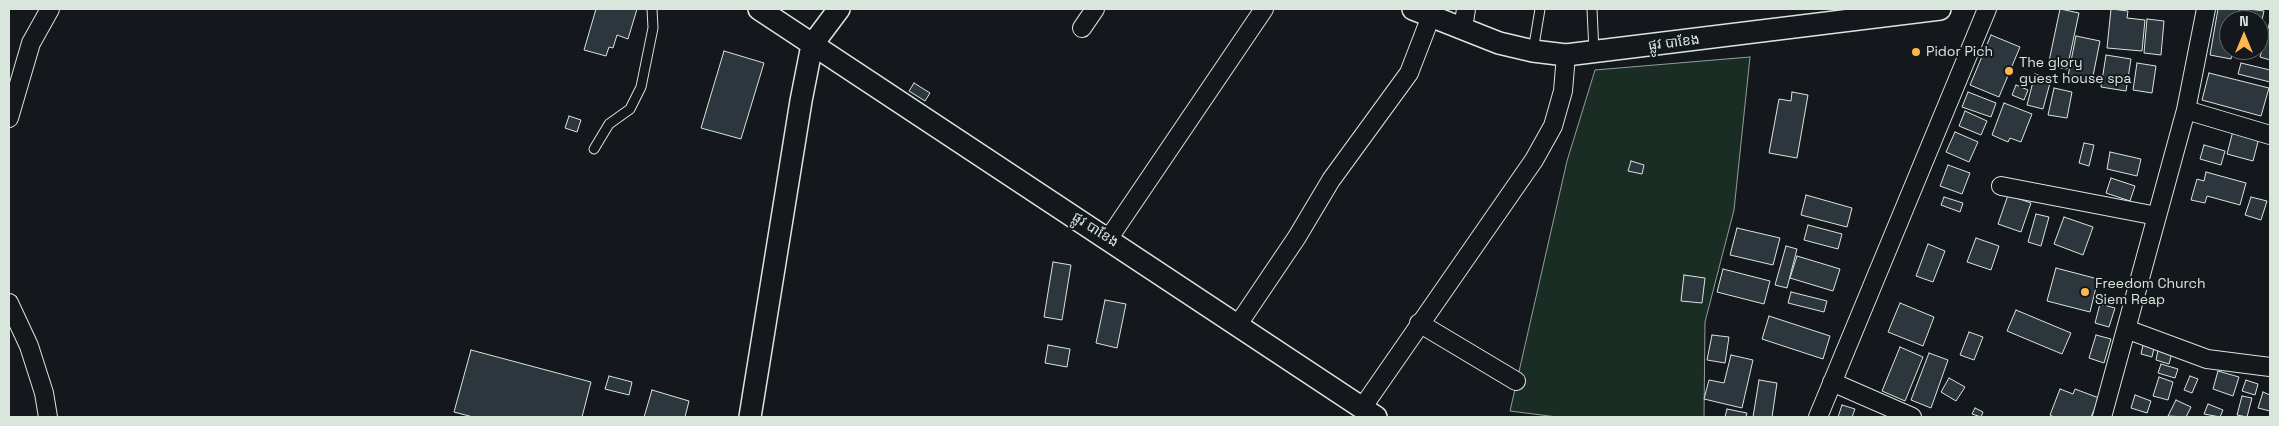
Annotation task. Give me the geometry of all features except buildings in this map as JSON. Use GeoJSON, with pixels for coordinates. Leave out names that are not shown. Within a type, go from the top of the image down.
{"type":"FeatureCollection","features":[{"type":"Feature","properties":{"kind":"street"},"geometry":{"type":"LineString","coordinates":[[9,118],[31,43],[50,9]]}},
{"type":"Feature","properties":{"kind":"street","name":"ផ្លូវ បាខែង"},"geometry":{"type":"LineString","coordinates":[[759,9],[1109,238],[1237,326],[1369,413]]}},
{"type":"Feature","properties":{"kind":"street"},"geometry":{"type":"LineString","coordinates":[[750,417],[812,45],[838,9]]}},
{"type":"Feature","properties":{"kind":"street"},"geometry":{"type":"LineString","coordinates":[[1082,28],[1096,9]]}},
{"type":"Feature","properties":{"kind":"street"},"geometry":{"type":"LineString","coordinates":[[1109,238],[1264,9]]}},
{"type":"Feature","properties":{"kind":"street"},"geometry":{"type":"LineString","coordinates":[[1463,30],[1466,9]]}},
{"type":"Feature","properties":{"kind":"street","name":"ផ្លូវ បាខែង"},"geometry":{"type":"LineString","coordinates":[[1422,12],[1463,30],[1500,43],[1533,51],[1566,55],[1940,9]]}},
{"type":"Feature","properties":{"kind":"street"},"geometry":{"type":"LineString","coordinates":[[1818,417],[1987,9]]}},
{"type":"Feature","properties":{"kind":"street"},"geometry":{"type":"LineString","coordinates":[[2102,417],[2186,110],[2206,9]]}},
{"type":"Feature","properties":{"kind":"street"},"geometry":{"type":"LineString","coordinates":[[1237,326],[1297,237],[1331,180],[1409,73],[1422,12]]}},
{"type":"Feature","properties":{"kind":"street"},"geometry":{"type":"LineString","coordinates":[[1369,413],[1419,323],[1534,160],[1553,126],[1563,91],[1566,55]]}},
{"type":"Feature","properties":{"kind":"street"},"geometry":{"type":"LineString","coordinates":[[2186,110],[2270,135]]}},
{"type":"Feature","properties":{"kind":"street"},"geometry":{"type":"LineString","coordinates":[[2001,186],[2157,216]]}},
{"type":"Feature","properties":{"kind":"street"},"geometry":{"type":"LineString","coordinates":[[9,303],[29,346],[44,394],[48,417]]}},
{"type":"Feature","properties":{"kind":"street"},"geometry":{"type":"LineString","coordinates":[[1419,323],[1516,380]]}},
{"type":"Feature","properties":{"kind":"street"},"geometry":{"type":"LineString","coordinates":[[2126,329],[2207,359],[2270,367]]}},
{"type":"Feature","properties":{"kind":"street"},"geometry":{"type":"LineString","coordinates":[[1832,382],[1912,417]]}},
{"type":"Feature","properties":{"kind":"lane"},"geometry":{"type":"LineString","coordinates":[[594,149],[609,124],[630,109],[641,87],[653,28],[652,9]]}},
{"type":"Feature","properties":{"kind":"lane"},"geometry":{"type":"LineString","coordinates":[[1533,51],[1540,9]]}},
{"type":"Feature","properties":{"kind":"lane"},"geometry":{"type":"LineString","coordinates":[[1592,9],[1594,53]]}},
{"type":"Feature","properties":{"kind":"green space"},"geometry":{"type":"Polygon","coordinates":[[[1750,57],[1734,210],[1705,322],[1704,417],[1557,417],[1510,411],[1567,161],[1595,70],[1750,57]]]}},
{"type":"Feature","properties":{"kind":"place","name":"Pidor Pich"},"geometry":{"type":"Point","coordinates":[1916,52]}},
{"type":"Feature","properties":{"kind":"place","name":"The glory guest house spa"},"geometry":{"type":"Point","coordinates":[2009,71]}},
{"type":"Feature","properties":{"kind":"place","name":"Freedom Church Siem Reap"},"geometry":{"type":"Point","coordinates":[2085,292]}}]}
